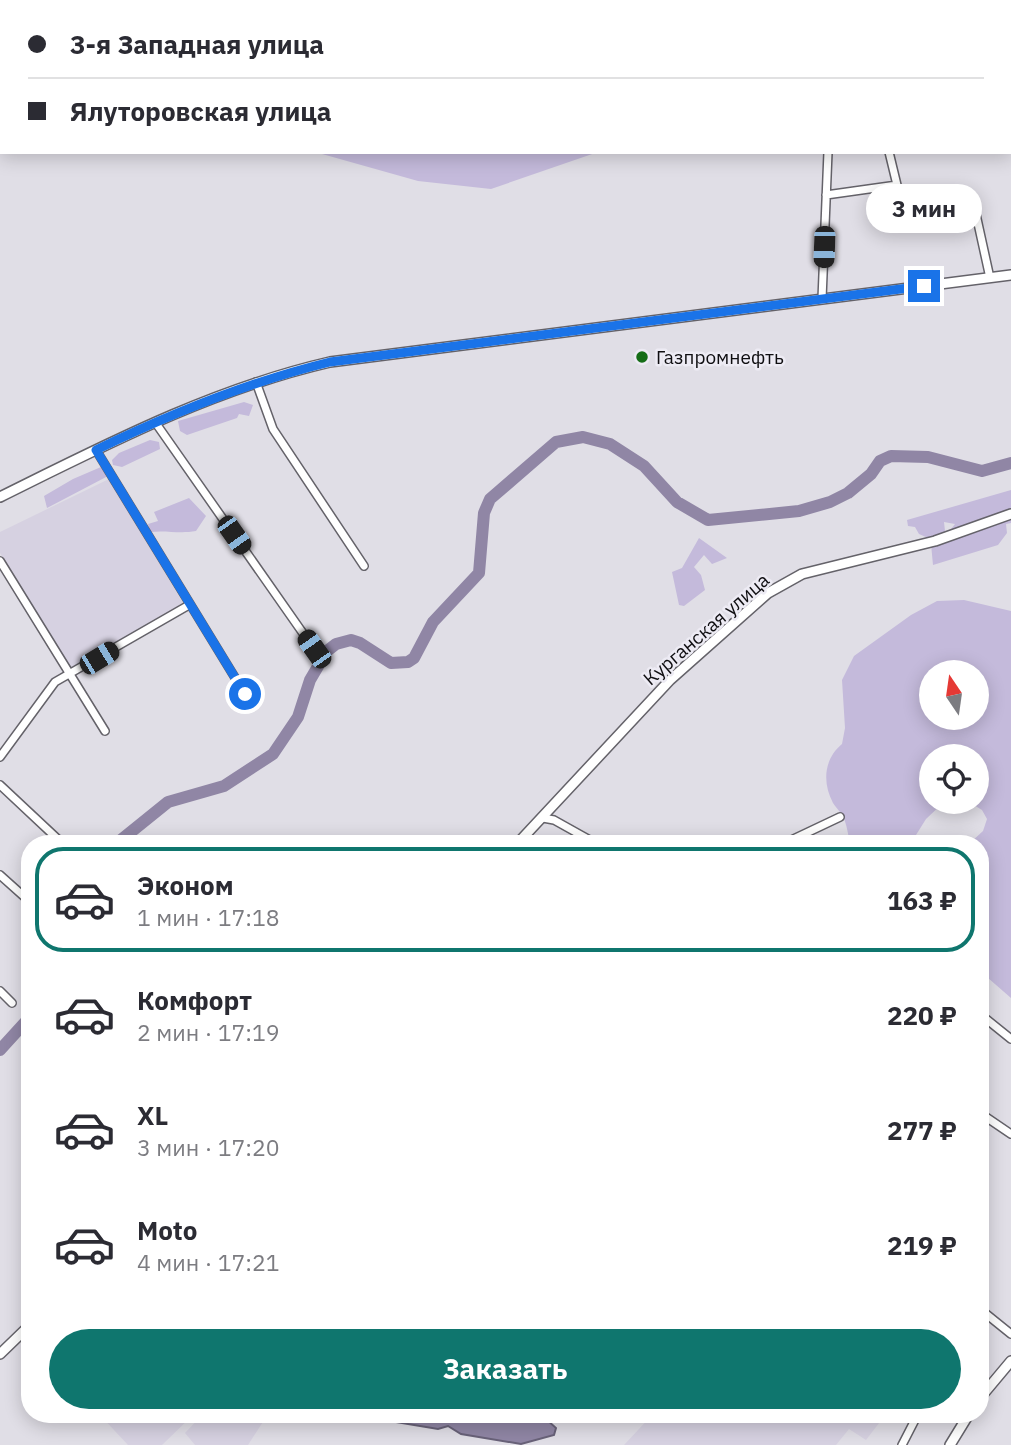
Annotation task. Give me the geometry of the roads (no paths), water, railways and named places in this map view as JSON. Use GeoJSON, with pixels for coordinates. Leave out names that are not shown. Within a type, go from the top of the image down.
{"type":"FeatureCollection","features":[{"type":"Feature","properties":{"kind":"main road"},"geometry":{"type":"LineString","coordinates":[[0,497],[155,422],[256,382],[330,362],[1011,275]]}},
{"type":"Feature","properties":{"kind":"main road","name":"Курганская улица"},"geometry":{"type":"LineString","coordinates":[[526,835],[670,680],[768,593],[802,574],[935,541],[1011,514]]}},
{"type":"Feature","properties":{"kind":"main road"},"geometry":{"type":"LineString","coordinates":[[0,1354],[21,1334]]}},
{"type":"Feature","properties":{"kind":"main road"},"geometry":{"type":"LineString","coordinates":[[989,1387],[1011,1361]]}},
{"type":"Feature","properties":{"kind":"main road"},"geometry":{"type":"LineString","coordinates":[[950,1445],[963,1423]]}},
{"type":"Feature","properties":{"kind":"street"},"geometry":{"type":"LineString","coordinates":[[822,299],[828,154]]}},
{"type":"Feature","properties":{"kind":"street"},"geometry":{"type":"LineString","coordinates":[[890,154],[903,216],[972,196],[990,278]]}},
{"type":"Feature","properties":{"kind":"street"},"geometry":{"type":"LineString","coordinates":[[825,195],[897,184]]}},
{"type":"Feature","properties":{"kind":"street"},"geometry":{"type":"LineString","coordinates":[[256,382],[273,429],[364,566]]}},
{"type":"Feature","properties":{"kind":"street"},"geometry":{"type":"LineString","coordinates":[[155,422],[314,649]]}},
{"type":"Feature","properties":{"kind":"street"},"geometry":{"type":"LineString","coordinates":[[96,450],[245,694]]}},
{"type":"Feature","properties":{"kind":"street"},"geometry":{"type":"LineString","coordinates":[[0,561],[105,731]]}},
{"type":"Feature","properties":{"kind":"street"},"geometry":{"type":"LineString","coordinates":[[0,757],[55,682],[189,605]]}},
{"type":"Feature","properties":{"kind":"street"},"geometry":{"type":"LineString","coordinates":[[0,785],[54,835]]}},
{"type":"Feature","properties":{"kind":"street"},"geometry":{"type":"LineString","coordinates":[[802,835],[840,817]]}},
{"type":"Feature","properties":{"kind":"street"},"geometry":{"type":"LineString","coordinates":[[543,818],[554,820],[581,835]]}},
{"type":"Feature","properties":{"kind":"street"},"geometry":{"type":"LineString","coordinates":[[0,875],[21,894]]}},
{"type":"Feature","properties":{"kind":"street"},"geometry":{"type":"LineString","coordinates":[[0,991],[12,1003]]}},
{"type":"Feature","properties":{"kind":"street"},"geometry":{"type":"LineString","coordinates":[[989,1021],[1011,1039]]}},
{"type":"Feature","properties":{"kind":"street"},"geometry":{"type":"LineString","coordinates":[[989,1119],[1011,1134]]}},
{"type":"Feature","properties":{"kind":"street"},"geometry":{"type":"LineString","coordinates":[[989,1316],[1011,1334]]}},
{"type":"Feature","properties":{"kind":"street"},"geometry":{"type":"LineString","coordinates":[[902,1445],[913,1423]]}},
{"type":"Feature","properties":{"kind":"waterway"},"geometry":{"type":"LineString","coordinates":[[127,835],[168,802],[224,786],[273,754],[298,717],[310,680],[327,651],[336,644],[351,640],[360,643],[391,663],[408,662],[414,658],[433,622],[479,573],[484,513],[490,499],[556,442],[583,437],[610,444],[644,466],[677,502],[708,520],[799,511],[830,502],[848,493],[871,474],[880,461],[891,456],[928,457],[982,471],[1011,463]]}},
{"type":"Feature","properties":{"kind":"waterway"},"geometry":{"type":"LineString","coordinates":[[0,1050],[21,1027]]}},
{"type":"Feature","properties":{"kind":"place","name":"Газпромнефть"},"geometry":{"type":"Point","coordinates":[642,357]}}]}
